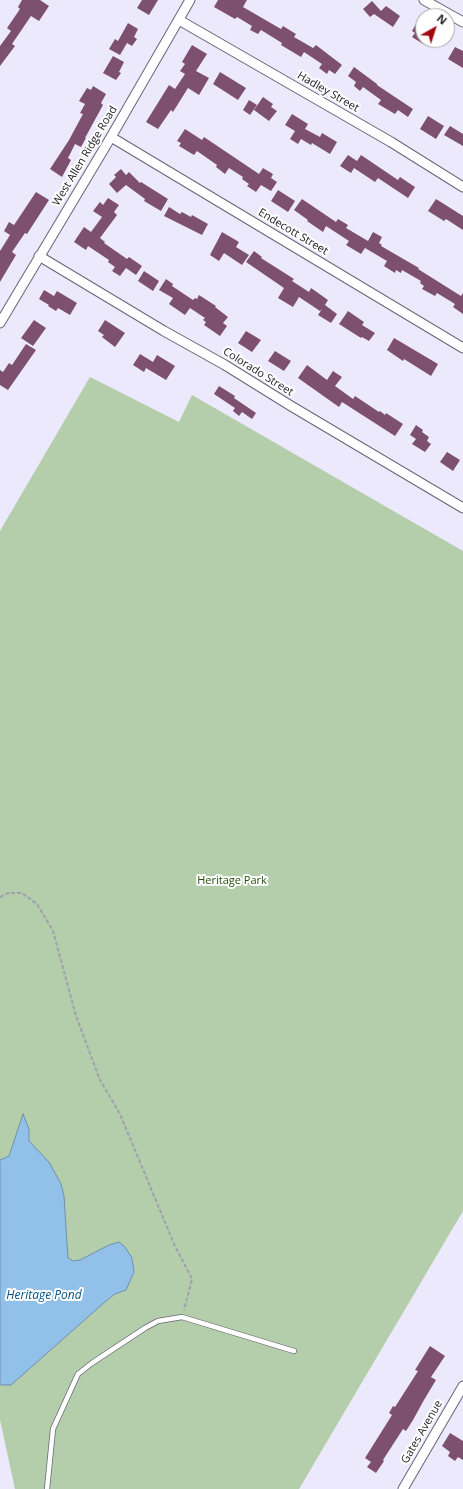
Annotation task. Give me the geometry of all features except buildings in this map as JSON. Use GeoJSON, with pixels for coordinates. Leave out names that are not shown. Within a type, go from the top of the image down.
{"type":"FeatureCollection","features":[{"type":"Feature","properties":{"kind":"street","name":"West Allen Ridge Road"},"geometry":{"type":"LineString","coordinates":[[0,323],[111,137],[190,0]]}},
{"type":"Feature","properties":{"kind":"street"},"geometry":{"type":"LineString","coordinates":[[424,0],[463,22]]}},
{"type":"Feature","properties":{"kind":"street","name":"Hadley Street"},"geometry":{"type":"LineString","coordinates":[[179,20],[391,142],[463,187]]}},
{"type":"Feature","properties":{"kind":"street","name":"Endecott Street"},"geometry":{"type":"LineString","coordinates":[[111,137],[463,348]]}},
{"type":"Feature","properties":{"kind":"street","name":"Colorado Street"},"geometry":{"type":"LineString","coordinates":[[39,256],[164,331],[225,365],[463,508]]}},
{"type":"Feature","properties":{"kind":"street","name":"Gates Avenue"},"geometry":{"type":"LineString","coordinates":[[403,1489],[463,1386]]}},
{"type":"Feature","properties":{"kind":"lane"},"geometry":{"type":"LineString","coordinates":[[47,1489],[53,1429],[78,1374],[145,1328],[158,1321],[182,1317],[294,1350]]}},
{"type":"Feature","properties":{"kind":"path"},"geometry":{"type":"LineString","coordinates":[[0,897],[8,893],[22,893],[38,904],[53,931],[76,1016],[100,1080],[120,1114],[174,1244],[192,1279],[182,1317]]}},
{"type":"Feature","properties":{"kind":"green space","name":"Heritage Park"},"geometry":{"type":"Polygon","coordinates":[[[90,377],[179,422],[192,395],[463,551],[463,1211],[299,1489],[15,1489],[0,1420],[0,531],[90,377]]]}},
{"type":"Feature","properties":{"kind":"water","name":"Heritage Pond"},"geometry":{"type":"Polygon","coordinates":[[[23,1114],[29,1129],[29,1141],[49,1162],[61,1184],[64,1196],[68,1258],[73,1261],[80,1260],[109,1245],[119,1242],[125,1247],[132,1258],[134,1272],[126,1290],[115,1294],[106,1301],[11,1385],[2,1385],[0,1384],[0,1160],[9,1156],[23,1114]]]}}]}
